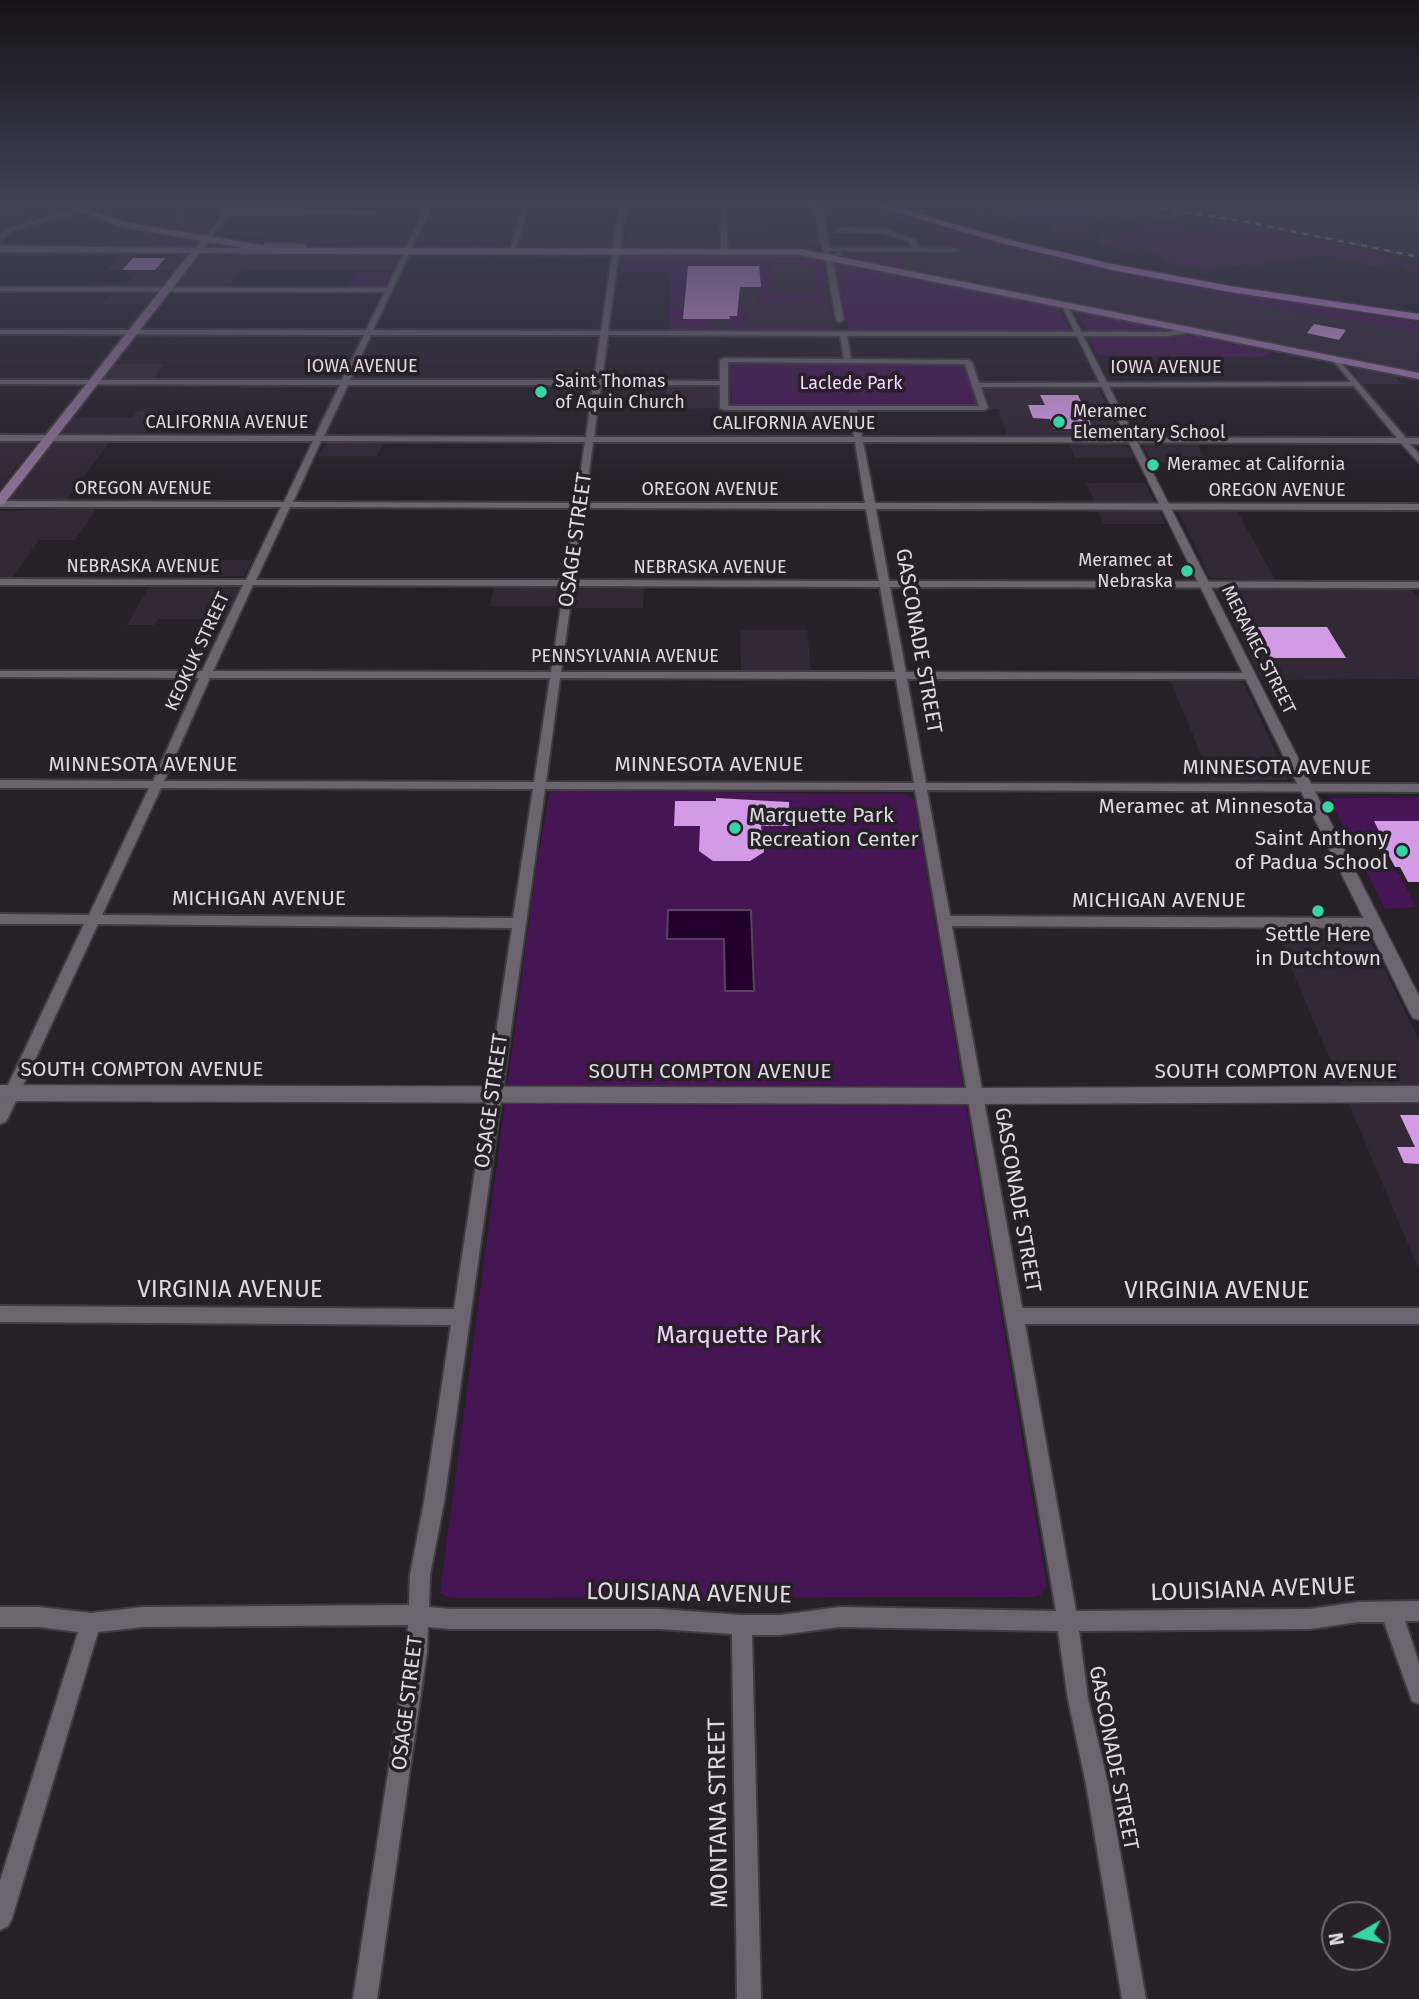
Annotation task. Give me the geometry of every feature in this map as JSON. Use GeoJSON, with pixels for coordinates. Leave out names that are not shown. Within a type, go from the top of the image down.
{"type":"FeatureCollection","features":[{"type":"Feature","properties":{"kind":"highway"},"geometry":{"type":"LineString","coordinates":[[1272,295],[1419,317]]}},
{"type":"Feature","properties":{"kind":"highway"},"geometry":{"type":"LineString","coordinates":[[1327,295],[1419,309]]}},
{"type":"Feature","properties":{"kind":"main road"},"geometry":{"type":"LineString","coordinates":[[0,502],[162,295]]}},
{"type":"Feature","properties":{"kind":"main road"},"geometry":{"type":"LineString","coordinates":[[1025,295],[1419,376]]}},
{"type":"Feature","properties":{"kind":"street","name":"KEOKUK STREET"},"geometry":{"type":"LineString","coordinates":[[0,1118],[6,1093],[94,920],[206,674],[387,295]]}},
{"type":"Feature","properties":{"kind":"street","name":"OSAGE STREET"},"geometry":{"type":"LineString","coordinates":[[365,1999],[417,1651],[420,1575],[461,1317],[611,295]]}},
{"type":"Feature","properties":{"kind":"street"},"geometry":{"type":"LineString","coordinates":[[835,295],[840,320]]}},
{"type":"Feature","properties":{"kind":"street","name":"MERAMEC STREET"},"geometry":{"type":"LineString","coordinates":[[1063,304],[1419,1013]]}},
{"type":"Feature","properties":{"kind":"street"},"geometry":{"type":"LineString","coordinates":[[0,332],[1174,334],[1191,330]]}},
{"type":"Feature","properties":{"kind":"street"},"geometry":{"type":"LineString","coordinates":[[843,332],[848,361]]}},
{"type":"Feature","properties":{"kind":"street"},"geometry":{"type":"LineString","coordinates":[[1336,359],[1419,460]]}},
{"type":"Feature","properties":{"kind":"street"},"geometry":{"type":"LineString","coordinates":[[724,360],[848,361],[968,362],[984,408],[724,408],[724,360]]}},
{"type":"Feature","properties":{"kind":"street","name":"IOWA AVENUE"},"geometry":{"type":"LineString","coordinates":[[0,382],[724,383]]}},
{"type":"Feature","properties":{"kind":"street","name":"IOWA AVENUE"},"geometry":{"type":"LineString","coordinates":[[976,385],[1356,384]]}},
{"type":"Feature","properties":{"kind":"street","name":"GASCONADE STREET"},"geometry":{"type":"LineString","coordinates":[[853,408],[976,1096],[1067,1621],[1077,1699],[1097,1784],[1134,1999]]}},
{"type":"Feature","properties":{"kind":"street","name":"CALIFORNIA AVENUE"},"geometry":{"type":"LineString","coordinates":[[0,438],[1419,441]]}},
{"type":"Feature","properties":{"kind":"street","name":"OREGON AVENUE"},"geometry":{"type":"LineString","coordinates":[[0,502],[1419,507]]}},
{"type":"Feature","properties":{"kind":"street","name":"NEBRASKA AVENUE"},"geometry":{"type":"LineString","coordinates":[[0,582],[1419,585]]}},
{"type":"Feature","properties":{"kind":"street","name":"PENNSYLVANIA AVENUE"},"geometry":{"type":"LineString","coordinates":[[0,674],[1250,676]]}},
{"type":"Feature","properties":{"kind":"street","name":"MINNESOTA AVENUE"},"geometry":{"type":"LineString","coordinates":[[0,784],[1419,788]]}},
{"type":"Feature","properties":{"kind":"street","name":"MICHIGAN AVENUE"},"geometry":{"type":"LineString","coordinates":[[0,919],[518,923]]}},
{"type":"Feature","properties":{"kind":"street","name":"MICHIGAN AVENUE"},"geometry":{"type":"LineString","coordinates":[[945,921],[1374,923]]}},
{"type":"Feature","properties":{"kind":"street","name":"SOUTH COMPTON AVENUE"},"geometry":{"type":"LineString","coordinates":[[6,1093],[976,1096],[1419,1094]]}},
{"type":"Feature","properties":{"kind":"street","name":"VIRGINIA AVENUE"},"geometry":{"type":"LineString","coordinates":[[0,1314],[461,1317]]}},
{"type":"Feature","properties":{"kind":"street","name":"VIRGINIA AVENUE"},"geometry":{"type":"LineString","coordinates":[[1014,1316],[1419,1316]]}},
{"type":"Feature","properties":{"kind":"street"},"geometry":{"type":"LineString","coordinates":[[1391,1611],[1419,1694]]}},
{"type":"Feature","properties":{"kind":"street","name":"LOUISIANA AVENUE"},"geometry":{"type":"LineString","coordinates":[[0,1617],[39,1617],[91,1623],[143,1617],[418,1616],[450,1619],[660,1619],[780,1625],[839,1618],[1067,1621],[1310,1619],[1346,1612],[1419,1611]]}},
{"type":"Feature","properties":{"kind":"street"},"geometry":{"type":"LineString","coordinates":[[0,1917],[91,1623]]}},
{"type":"Feature","properties":{"kind":"street","name":"MONTANA STREET"},"geometry":{"type":"LineString","coordinates":[[742,1625],[749,1999]]}},
{"type":"Feature","properties":{"kind":"shaded area"},"geometry":{"type":"Polygon","coordinates":[[[110,295],[154,295],[148,304],[102,304],[110,295]]]}},
{"type":"Feature","properties":{"kind":"shaded area"},"geometry":{"type":"Polygon","coordinates":[[[670,295],[828,295],[836,331],[669,331],[670,295]]]}},
{"type":"Feature","properties":{"kind":"shaded area"},"geometry":{"type":"Polygon","coordinates":[[[1043,295],[1211,295],[1419,332],[1419,371],[1043,295]]]}},
{"type":"Feature","properties":{"kind":"shaded area"},"geometry":{"type":"Polygon","coordinates":[[[114,364],[164,364],[153,379],[103,378],[114,364]]]}},
{"type":"Feature","properties":{"kind":"shaded area"},"geometry":{"type":"Polygon","coordinates":[[[1360,368],[1394,375],[1401,384],[1362,384],[1351,369],[1360,368]]]}},
{"type":"Feature","properties":{"kind":"shaded area"},"geometry":{"type":"Polygon","coordinates":[[[666,386],[719,388],[719,408],[664,409],[666,386]]]}},
{"type":"Feature","properties":{"kind":"shaded area","name":"Meramec Elementary School"},"geometry":{"type":"Polygon","coordinates":[[[991,386],[1098,387],[1122,436],[1008,437],[998,409],[991,409],[985,390],[991,386]]]}},
{"type":"Feature","properties":{"kind":"shaded area"},"geometry":{"type":"Polygon","coordinates":[[[138,411],[158,411],[142,436],[59,434],[71,418],[132,418],[138,411]]]}},
{"type":"Feature","properties":{"kind":"shaded area"},"geometry":{"type":"Polygon","coordinates":[[[55,442],[109,442],[66,501],[9,500],[55,442]]]}},
{"type":"Feature","properties":{"kind":"shaded area"},"geometry":{"type":"Polygon","coordinates":[[[0,443],[36,443],[0,488],[0,443]]]}},
{"type":"Feature","properties":{"kind":"shaded area"},"geometry":{"type":"Polygon","coordinates":[[[327,443],[383,443],[377,456],[318,456],[327,443]]]}},
{"type":"Feature","properties":{"kind":"shaded area"},"geometry":{"type":"Polygon","coordinates":[[[1070,444],[1123,445],[1129,448],[1134,458],[1075,458],[1070,444]]]}},
{"type":"Feature","properties":{"kind":"shaded area"},"geometry":{"type":"Polygon","coordinates":[[[1198,445],[1208,464],[1152,463],[1143,446],[1198,445]]]}},
{"type":"Feature","properties":{"kind":"shaded area"},"geometry":{"type":"Polygon","coordinates":[[[1086,483],[1145,483],[1154,501],[1095,503],[1086,483]]]}},
{"type":"Feature","properties":{"kind":"shaded area"},"geometry":{"type":"Polygon","coordinates":[[[97,508],[75,540],[39,540],[12,578],[0,578],[0,511],[97,508]]]}},
{"type":"Feature","properties":{"kind":"shaded area"},"geometry":{"type":"Polygon","coordinates":[[[1098,511],[1155,511],[1160,513],[1166,524],[1103,524],[1098,511]]]}},
{"type":"Feature","properties":{"kind":"shaded area"},"geometry":{"type":"Polygon","coordinates":[[[1178,511],[1237,511],[1275,580],[1210,578],[1178,511]]]}},
{"type":"Feature","properties":{"kind":"shaded area"},"geometry":{"type":"Polygon","coordinates":[[[207,560],[252,560],[244,576],[198,577],[207,560]]]}},
{"type":"Feature","properties":{"kind":"shaded area"},"geometry":{"type":"Polygon","coordinates":[[[149,587],[236,587],[240,590],[226,619],[158,619],[154,625],[127,625],[149,587]]]}},
{"type":"Feature","properties":{"kind":"shaded area"},"geometry":{"type":"Polygon","coordinates":[[[494,588],[556,588],[557,606],[489,606],[494,588]]]}},
{"type":"Feature","properties":{"kind":"shaded area"},"geometry":{"type":"Polygon","coordinates":[[[644,588],[643,608],[575,608],[579,589],[644,588]]]}},
{"type":"Feature","properties":{"kind":"shaded area"},"geometry":{"type":"Polygon","coordinates":[[[1411,589],[1419,600],[1419,679],[1262,680],[1217,590],[1411,589]]]}},
{"type":"Feature","properties":{"kind":"shaded area"},"geometry":{"type":"Polygon","coordinates":[[[740,630],[807,630],[811,670],[741,670],[740,630]]]}},
{"type":"Feature","properties":{"kind":"shaded area"},"geometry":{"type":"Polygon","coordinates":[[[1170,680],[1234,680],[1244,683],[1288,780],[1212,781],[1170,680]]]}},
{"type":"Feature","properties":{"kind":"shaded area"},"geometry":{"type":"Polygon","coordinates":[[[668,910],[751,910],[754,991],[725,991],[724,939],[667,939],[668,910]]]}},
{"type":"Feature","properties":{"kind":"shaded area"},"geometry":{"type":"Polygon","coordinates":[[[1358,931],[1368,936],[1419,1040],[1419,1270],[1276,932],[1358,931]]]}},
{"type":"Feature","properties":{"kind":"green space"},"geometry":{"type":"Polygon","coordinates":[[[670,295],[689,295],[691,302],[670,303],[670,295]]]}},
{"type":"Feature","properties":{"kind":"green space"},"geometry":{"type":"Polygon","coordinates":[[[756,295],[827,295],[830,302],[760,303],[753,298],[756,295]]]}},
{"type":"Feature","properties":{"kind":"green space"},"geometry":{"type":"Polygon","coordinates":[[[841,295],[1001,295],[1058,307],[1070,330],[849,331],[841,295]]]}},
{"type":"Feature","properties":{"kind":"green space"},"geometry":{"type":"Polygon","coordinates":[[[1211,295],[1252,295],[1419,323],[1419,332],[1211,295]]]}},
{"type":"Feature","properties":{"kind":"green space"},"geometry":{"type":"Polygon","coordinates":[[[670,305],[684,309],[684,319],[708,319],[708,326],[720,329],[669,329],[670,305]]]}},
{"type":"Feature","properties":{"kind":"green space"},"geometry":{"type":"Polygon","coordinates":[[[738,306],[745,308],[746,327],[835,329],[731,329],[728,319],[737,315],[738,306]]]}},
{"type":"Feature","properties":{"kind":"green space"},"geometry":{"type":"Polygon","coordinates":[[[1075,312],[1167,331],[1087,331],[1075,312]]]}},
{"type":"Feature","properties":{"kind":"green space"},"geometry":{"type":"Polygon","coordinates":[[[1193,336],[1272,353],[1260,357],[1097,355],[1088,337],[1193,336]]]}},
{"type":"Feature","properties":{"kind":"green space","name":"Laclede Park"},"geometry":{"type":"Polygon","coordinates":[[[960,363],[966,365],[979,404],[732,404],[730,364],[960,363]]]}},
{"type":"Feature","properties":{"kind":"green space","name":"Marquette Park"},"geometry":{"type":"Polygon","coordinates":[[[557,791],[904,794],[914,799],[1047,1586],[1040,1595],[451,1598],[440,1593],[536,870],[549,795],[557,791]]]}},
{"type":"Feature","properties":{"kind":"green space"},"geometry":{"type":"Polygon","coordinates":[[[1329,798],[1419,798],[1419,821],[1374,821],[1379,831],[1368,831],[1362,845],[1353,845],[1329,798]]]}},
{"type":"Feature","properties":{"kind":"green space"},"geometry":{"type":"Polygon","coordinates":[[[1359,857],[1368,857],[1399,874],[1416,907],[1385,909],[1359,857]]]}},
{"type":"Feature","properties":{"kind":"building"},"geometry":{"type":"Polygon","coordinates":[[[685,295],[739,295],[737,316],[729,316],[730,319],[683,319],[685,295]]]}},
{"type":"Feature","properties":{"kind":"building"},"geometry":{"type":"Polygon","coordinates":[[[1314,324],[1346,330],[1339,340],[1307,333],[1314,324]]]}},
{"type":"Feature","properties":{"kind":"building"},"geometry":{"type":"Polygon","coordinates":[[[1040,395],[1078,395],[1093,429],[1054,429],[1050,419],[1033,418],[1028,405],[1045,405],[1040,395]]]}},
{"type":"Feature","properties":{"kind":"building"},"geometry":{"type":"Polygon","coordinates":[[[1252,627],[1327,627],[1346,658],[1269,658],[1252,627]]]}},
{"type":"Feature","properties":{"kind":"building","name":"Marquette Park Recreation Center"},"geometry":{"type":"Polygon","coordinates":[[[716,798],[789,802],[790,826],[761,826],[764,852],[750,861],[713,861],[699,851],[700,826],[674,826],[675,801],[716,801],[716,798]]]}},
{"type":"Feature","properties":{"kind":"building","name":"Saint Anthony of Padua School"},"geometry":{"type":"Polygon","coordinates":[[[1374,821],[1419,821],[1419,882],[1408,882],[1400,867],[1395,867],[1377,834],[1381,835],[1374,821]]]}},
{"type":"Feature","properties":{"kind":"building"},"geometry":{"type":"Polygon","coordinates":[[[1400,1115],[1419,1115],[1419,1164],[1404,1163],[1397,1147],[1415,1147],[1400,1115]]]}},
{"type":"Feature","properties":{"kind":"place","name":"Saint Thomas of Aquin Church"},"geometry":{"type":"Point","coordinates":[541,392]}},
{"type":"Feature","properties":{"kind":"place","name":"Meramec Elementary School"},"geometry":{"type":"Point","coordinates":[1059,422]}},
{"type":"Feature","properties":{"kind":"place","name":"Meramec at California"},"geometry":{"type":"Point","coordinates":[1153,465]}},
{"type":"Feature","properties":{"kind":"place","name":"Meramec at Nebraska"},"geometry":{"type":"Point","coordinates":[1187,571]}},
{"type":"Feature","properties":{"kind":"place","name":"Meramec at Minnesota"},"geometry":{"type":"Point","coordinates":[1328,807]}},
{"type":"Feature","properties":{"kind":"place","name":"Marquette Park Recreation Center"},"geometry":{"type":"Point","coordinates":[735,828]}},
{"type":"Feature","properties":{"kind":"place","name":"Saint Anthony of Padua School"},"geometry":{"type":"Point","coordinates":[1402,851]}},
{"type":"Feature","properties":{"kind":"place","name":"Settle Here in Dutchtown"},"geometry":{"type":"Point","coordinates":[1318,911]}}]}
